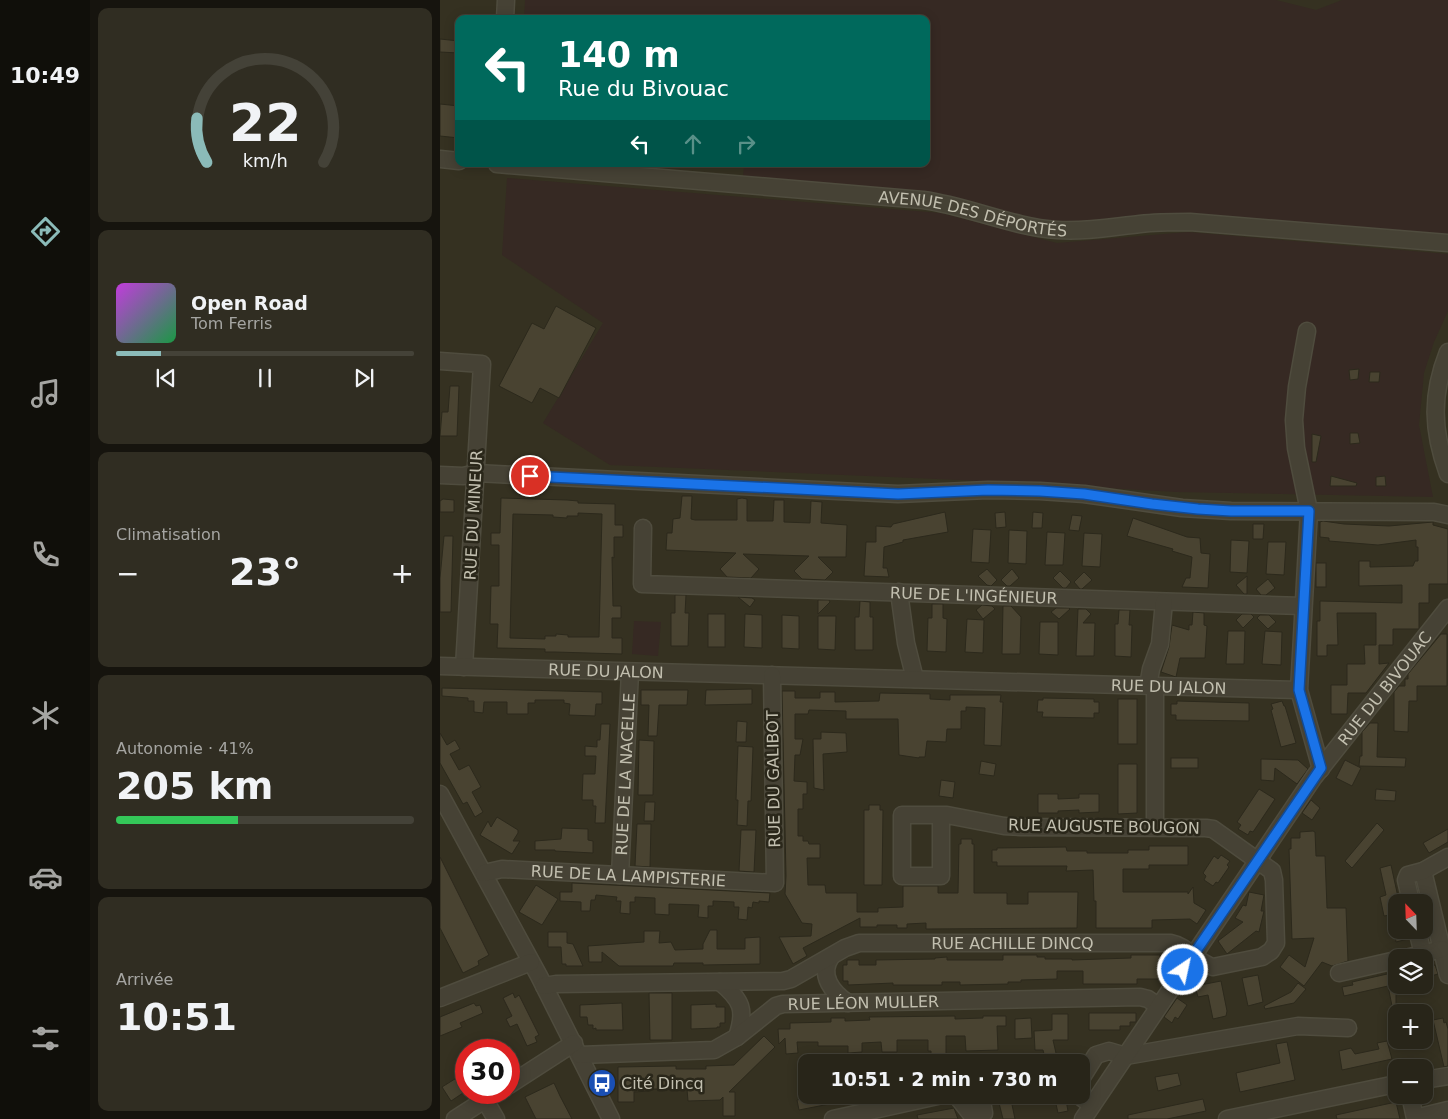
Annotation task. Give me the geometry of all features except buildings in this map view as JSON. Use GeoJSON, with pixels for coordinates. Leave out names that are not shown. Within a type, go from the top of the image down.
{"type":"FeatureCollection","features":[{"type":"Feature","properties":{"kind":"street"},"geometry":{"type":"LineString","coordinates":[[505,15],[506,0]]}},
{"type":"Feature","properties":{"kind":"street"},"geometry":{"type":"LineString","coordinates":[[440,159],[455,160]]}},
{"type":"Feature","properties":{"kind":"street","name":"AVENUE DES DÉPORTÉS"},"geometry":{"type":"LineString","coordinates":[[532,167],[923,200],[964,208],[1026,225],[1056,230],[1088,230],[1147,223],[1190,222],[1448,243]]}},
{"type":"Feature","properties":{"kind":"street","name":"RUE DU BIVOUAC"},"geometry":{"type":"LineString","coordinates":[[1307,331],[1297,387],[1294,420],[1296,448],[1309,511],[1299,690],[1321,768]]}},
{"type":"Feature","properties":{"kind":"street"},"geometry":{"type":"LineString","coordinates":[[1448,352],[1438,384],[1435,413],[1439,445],[1448,474]]}},
{"type":"Feature","properties":{"kind":"street","name":"RUE DU MINEUR"},"geometry":{"type":"LineString","coordinates":[[440,360],[482,364],[464,667]]}},
{"type":"Feature","properties":{"kind":"street"},"geometry":{"type":"LineString","coordinates":[[440,464],[463,466],[476,474]]}},
{"type":"Feature","properties":{"kind":"street"},"geometry":{"type":"LineString","coordinates":[[440,475],[463,476],[476,474],[898,494],[988,490],[1040,491],[1084,494],[1152,504],[1231,511],[1434,512],[1448,515]]}},
{"type":"Feature","properties":{"kind":"street","name":"RUE DE L'INGÉNIEUR"},"geometry":{"type":"LineString","coordinates":[[643,528],[642,584],[1303,606]]}},
{"type":"Feature","properties":{"kind":"street"},"geometry":{"type":"LineString","coordinates":[[899,592],[906,643],[916,679]]}},
{"type":"Feature","properties":{"kind":"street"},"geometry":{"type":"LineString","coordinates":[[1156,827],[1151,669],[1160,644],[1164,602]]}},
{"type":"Feature","properties":{"kind":"street","name":"RUE DU BIVOUAC"},"geometry":{"type":"LineString","coordinates":[[1090,1097],[1126,1056],[1158,1006],[1321,768],[1448,608]]}},
{"type":"Feature","properties":{"kind":"street","name":"RUE DU JALON"},"geometry":{"type":"LineString","coordinates":[[440,666],[1299,690]]}},
{"type":"Feature","properties":{"kind":"street","name":"RUE DE LA NACELLE"},"geometry":{"type":"LineString","coordinates":[[620,875],[630,672]]}},
{"type":"Feature","properties":{"kind":"street","name":"RUE DU GALIBOT"},"geometry":{"type":"LineString","coordinates":[[772,675],[775,883]]}},
{"type":"Feature","properties":{"kind":"street"},"geometry":{"type":"LineString","coordinates":[[440,794],[544,986],[611,1119]]}},
{"type":"Feature","properties":{"kind":"street","name":"RUE AUGUSTE BOUGON"},"geometry":{"type":"LineString","coordinates":[[941,815],[1013,827],[1211,828],[1270,869],[1274,877],[1277,936],[1273,949],[1262,957],[1208,966],[1193,955]]}},
{"type":"Feature","properties":{"kind":"street"},"geometry":{"type":"LineString","coordinates":[[1409,894],[1406,880],[1408,875],[1423,870],[1448,857]]}},
{"type":"Feature","properties":{"kind":"street","name":"RUE DE LA LAMPISTERIE"},"geometry":{"type":"LineString","coordinates":[[484,873],[502,869],[775,883]]}},
{"type":"Feature","properties":{"kind":"street"},"geometry":{"type":"LineString","coordinates":[[1423,870],[1448,975]]}},
{"type":"Feature","properties":{"kind":"street","name":"RUE ACHILLE DINCQ"},"geometry":{"type":"LineString","coordinates":[[544,986],[556,984],[783,981],[791,979],[851,945],[879,943],[1171,943],[1179,945],[1193,955]]}},
{"type":"Feature","properties":{"kind":"street"},"geometry":{"type":"LineString","coordinates":[[1433,951],[1442,949]]}},
{"type":"Feature","properties":{"kind":"street"},"geometry":{"type":"LineString","coordinates":[[830,957],[826,966],[827,980],[838,996],[848,1003]]}},
{"type":"Feature","properties":{"kind":"street"},"geometry":{"type":"LineString","coordinates":[[440,998],[531,962]]}},
{"type":"Feature","properties":{"kind":"street"},"geometry":{"type":"LineString","coordinates":[[1339,973],[1388,962]]}},
{"type":"Feature","properties":{"kind":"street"},"geometry":{"type":"LineString","coordinates":[[783,981],[783,1004]]}},
{"type":"Feature","properties":{"kind":"street"},"geometry":{"type":"LineString","coordinates":[[720,982],[735,995],[741,1007],[743,1020],[737,1038]]}},
{"type":"Feature","properties":{"kind":"street","name":"RUE LÉON MULLER"},"geometry":{"type":"LineString","coordinates":[[577,1049],[707,1051],[720,1048],[737,1038],[776,1006],[783,1004],[1140,997],[1148,999],[1158,1006]]}},
{"type":"Feature","properties":{"kind":"street"},"geometry":{"type":"LineString","coordinates":[[1090,1065],[1096,1055],[1109,1051],[1126,1056],[1298,1026],[1348,1028]]}},
{"type":"Feature","properties":{"kind":"street"},"geometry":{"type":"LineString","coordinates":[[520,1079],[577,1049]]}},
{"type":"Feature","properties":{"kind":"street"},"geometry":{"type":"LineString","coordinates":[[1433,1078],[1448,1076]]}},
{"type":"Feature","properties":{"kind":"street"},"geometry":{"type":"LineString","coordinates":[[1227,1119],[1388,1086]]}},
{"type":"Feature","properties":{"kind":"street"},"geometry":{"type":"LineString","coordinates":[[455,1119],[478,1104]]}},
{"type":"Feature","properties":{"kind":"street"},"geometry":{"type":"LineString","coordinates":[[493,1104],[496,1119]]}},
{"type":"Feature","properties":{"kind":"street"},"geometry":{"type":"LineString","coordinates":[[834,1119],[902,1104]]}},
{"type":"Feature","properties":{"kind":"street"},"geometry":{"type":"LineString","coordinates":[[963,1104],[971,1114],[978,1116],[984,1114],[982,1104]]}},
{"type":"Feature","properties":{"kind":"street"},"geometry":{"type":"LineString","coordinates":[[1412,1104],[1415,1118],[1448,1110]]}},
{"type":"Feature","properties":{"kind":"shaded area"},"geometry":{"type":"Polygon","coordinates":[[[525,0],[1276,0],[1316,10],[1342,0],[1448,0],[1448,236],[1054,224],[743,178],[744,167],[930,167],[930,15],[524,15],[525,0]]]}},
{"type":"Feature","properties":{"kind":"shaded area"},"geometry":{"type":"Polygon","coordinates":[[[507,178],[941,213],[1057,243],[1188,232],[1448,254],[1448,311],[1434,342],[1424,373],[1419,425],[1433,497],[1177,492],[960,480],[610,465],[543,423],[603,323],[502,255],[507,178]]]}},
{"type":"Feature","properties":{"kind":"shaded area"},"geometry":{"type":"Polygon","coordinates":[[[634,621],[661,622],[658,656],[632,654],[634,621]]]}},
{"type":"Feature","properties":{"kind":"place","name":"Cité Dincq"},"geometry":{"type":"Point","coordinates":[602,1083]}},
{"type":"Feature","properties":{"kind":"route"},"geometry":{"type":"LineString","coordinates":[[530,476],[898,494],[988,490],[1040,491],[1084,494],[1198,509],[1309,511],[1299,690],[1321,768],[1183,970]]}}]}
